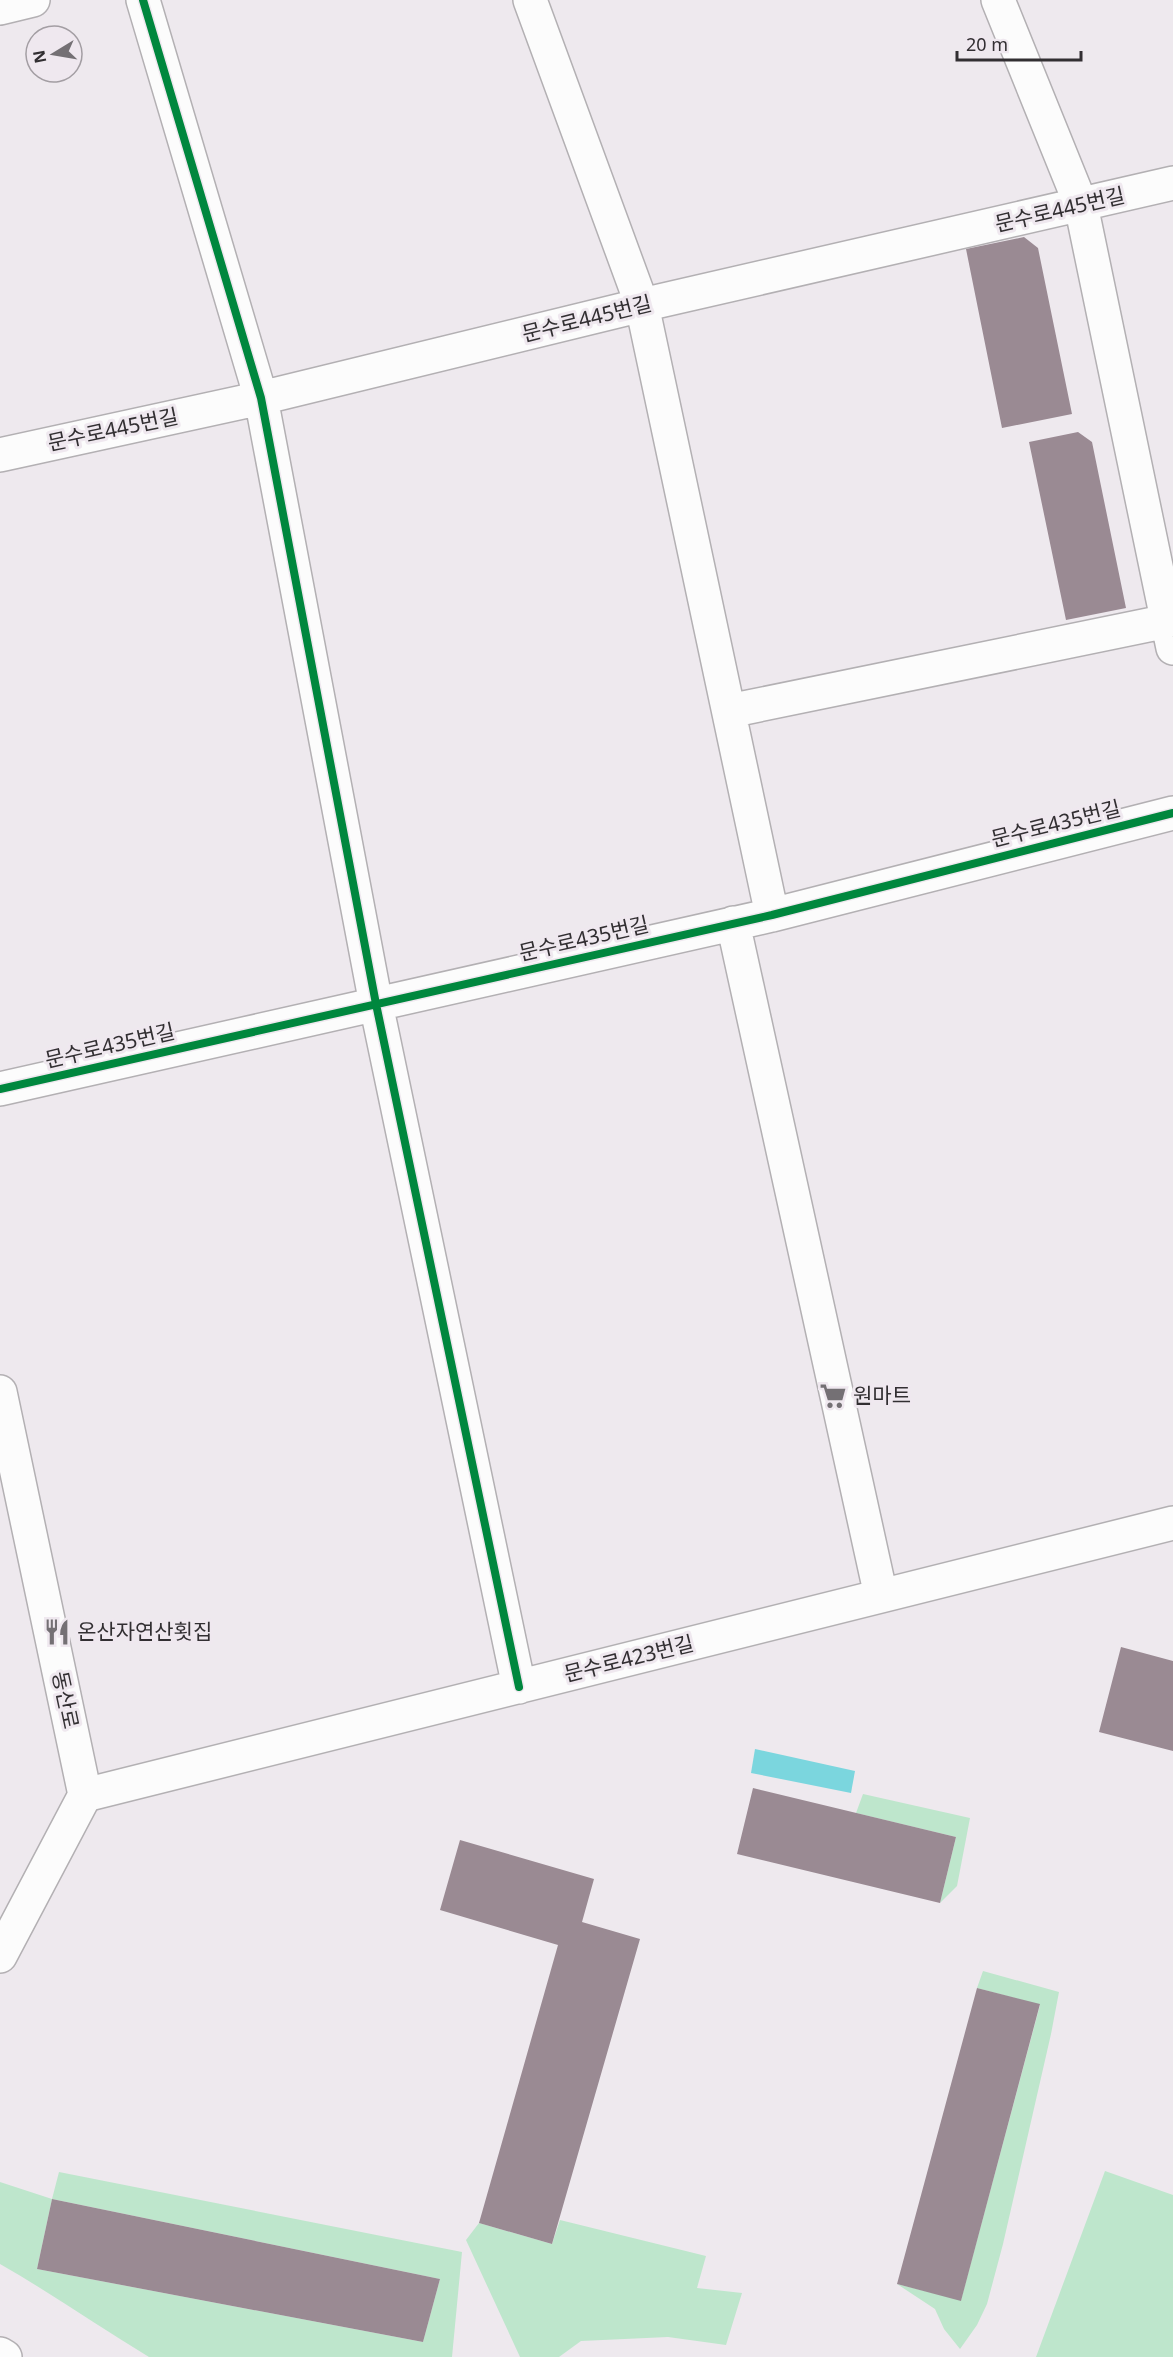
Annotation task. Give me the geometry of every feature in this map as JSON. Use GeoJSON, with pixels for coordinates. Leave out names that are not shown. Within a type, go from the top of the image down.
{"type":"FeatureCollection","features":[{"type":"Feature","properties":{"kind":"street"},"geometry":{"type":"LineString","coordinates":[[0,8],[33,0]]}},
{"type":"Feature","properties":{"kind":"street"},"geometry":{"type":"LineString","coordinates":[[143,0],[261,398],[376,1004],[519,1687]]}},
{"type":"Feature","properties":{"kind":"street"},"geometry":{"type":"LineString","coordinates":[[530,0],[642,306],[772,915]]}},
{"type":"Feature","properties":{"kind":"street"},"geometry":{"type":"LineString","coordinates":[[729,711],[1171,629],[1081,205],[998,0]]}},
{"type":"Feature","properties":{"kind":"street","name":"문수로445번길"},"geometry":{"type":"LineString","coordinates":[[0,455],[261,398],[642,306],[1173,183]]}},
{"type":"Feature","properties":{"kind":"street","name":"문수로435번길"},"geometry":{"type":"LineString","coordinates":[[0,1089],[772,915],[1173,813]]}},
{"type":"Feature","properties":{"kind":"street"},"geometry":{"type":"LineString","coordinates":[[733,923],[881,1596]]}},
{"type":"Feature","properties":{"kind":"street","name":"동산로"},"geometry":{"type":"LineString","coordinates":[[0,1392],[85,1795]]}},
{"type":"Feature","properties":{"kind":"street","name":"문수로423번길"},"geometry":{"type":"LineString","coordinates":[[85,1795],[1173,1523]]}},
{"type":"Feature","properties":{"kind":"street"},"geometry":{"type":"LineString","coordinates":[[0,1956],[85,1795]]}},
{"type":"Feature","properties":{"kind":"street"},"geometry":{"type":"LineString","coordinates":[[0,2354],[5,2357]]}},
{"type":"Feature","properties":{"kind":"green space"},"geometry":{"type":"Polygon","coordinates":[[[863,1794],[970,1818],[957,1886],[940,1903],[956,1837],[856,1813],[863,1794]]]}},
{"type":"Feature","properties":{"kind":"green space"},"geometry":{"type":"Polygon","coordinates":[[[983,1971],[1059,1992],[1003,2244],[987,2304],[977,2325],[960,2349],[944,2329],[935,2309],[897,2284],[961,2300],[1040,2005],[977,1988],[983,1971]]]}},
{"type":"Feature","properties":{"kind":"green space"},"geometry":{"type":"Polygon","coordinates":[[[1105,2171],[1173,2195],[1173,2357],[1036,2357],[1105,2171]]]}},
{"type":"Feature","properties":{"kind":"green space"},"geometry":{"type":"Polygon","coordinates":[[[59,2172],[462,2252],[452,2357],[149,2357],[0,2264],[0,2182],[52,2199],[59,2172]],[[52,2199],[37,2269],[423,2342],[440,2279],[52,2199]]]}},
{"type":"Feature","properties":{"kind":"green space"},"geometry":{"type":"Polygon","coordinates":[[[560,2220],[706,2256],[697,2288],[742,2293],[726,2345],[668,2337],[581,2341],[559,2357],[520,2357],[466,2240],[479,2223],[552,2244],[560,2220]]]}},
{"type":"Feature","properties":{"kind":"water"},"geometry":{"type":"Polygon","coordinates":[[[755,1749],[855,1771],[851,1793],[751,1773],[755,1749]]]}},
{"type":"Feature","properties":{"kind":"building"},"geometry":{"type":"Polygon","coordinates":[[[1024,237],[1038,248],[1072,414],[1002,428],[966,249],[1024,237]]]}},
{"type":"Feature","properties":{"kind":"building"},"geometry":{"type":"Polygon","coordinates":[[[1078,432],[1092,442],[1126,608],[1066,620],[1029,442],[1078,432]]]}},
{"type":"Feature","properties":{"kind":"building"},"geometry":{"type":"Polygon","coordinates":[[[1121,1647],[1173,1661],[1173,1751],[1099,1732],[1121,1647]]]}},
{"type":"Feature","properties":{"kind":"building"},"geometry":{"type":"Polygon","coordinates":[[[753,1788],[956,1837],[940,1903],[737,1854],[753,1788]]]}},
{"type":"Feature","properties":{"kind":"building"},"geometry":{"type":"Polygon","coordinates":[[[460,1840],[594,1879],[582,1922],[640,1939],[552,2244],[479,2223],[558,1945],[440,1910],[460,1840]]]}},
{"type":"Feature","properties":{"kind":"building"},"geometry":{"type":"Polygon","coordinates":[[[977,1988],[1040,2004],[961,2301],[897,2284],[977,1988]]]}},
{"type":"Feature","properties":{"kind":"building"},"geometry":{"type":"Polygon","coordinates":[[[52,2199],[440,2279],[423,2342],[37,2269],[52,2199]]]}},
{"type":"Feature","properties":{"kind":"cycle path"},"geometry":{"type":"LineString","coordinates":[[143,0],[261,398],[376,1004],[519,1687]]}},
{"type":"Feature","properties":{"kind":"cycle path"},"geometry":{"type":"LineString","coordinates":[[0,1089],[772,915],[1173,813]]}},
{"type":"Feature","properties":{"kind":"place","name":"원마트"},"geometry":{"type":"Point","coordinates":[833,1396]}},
{"type":"Feature","properties":{"kind":"place","name":"온산자연산횟집"},"geometry":{"type":"Point","coordinates":[57,1632]}}]}
